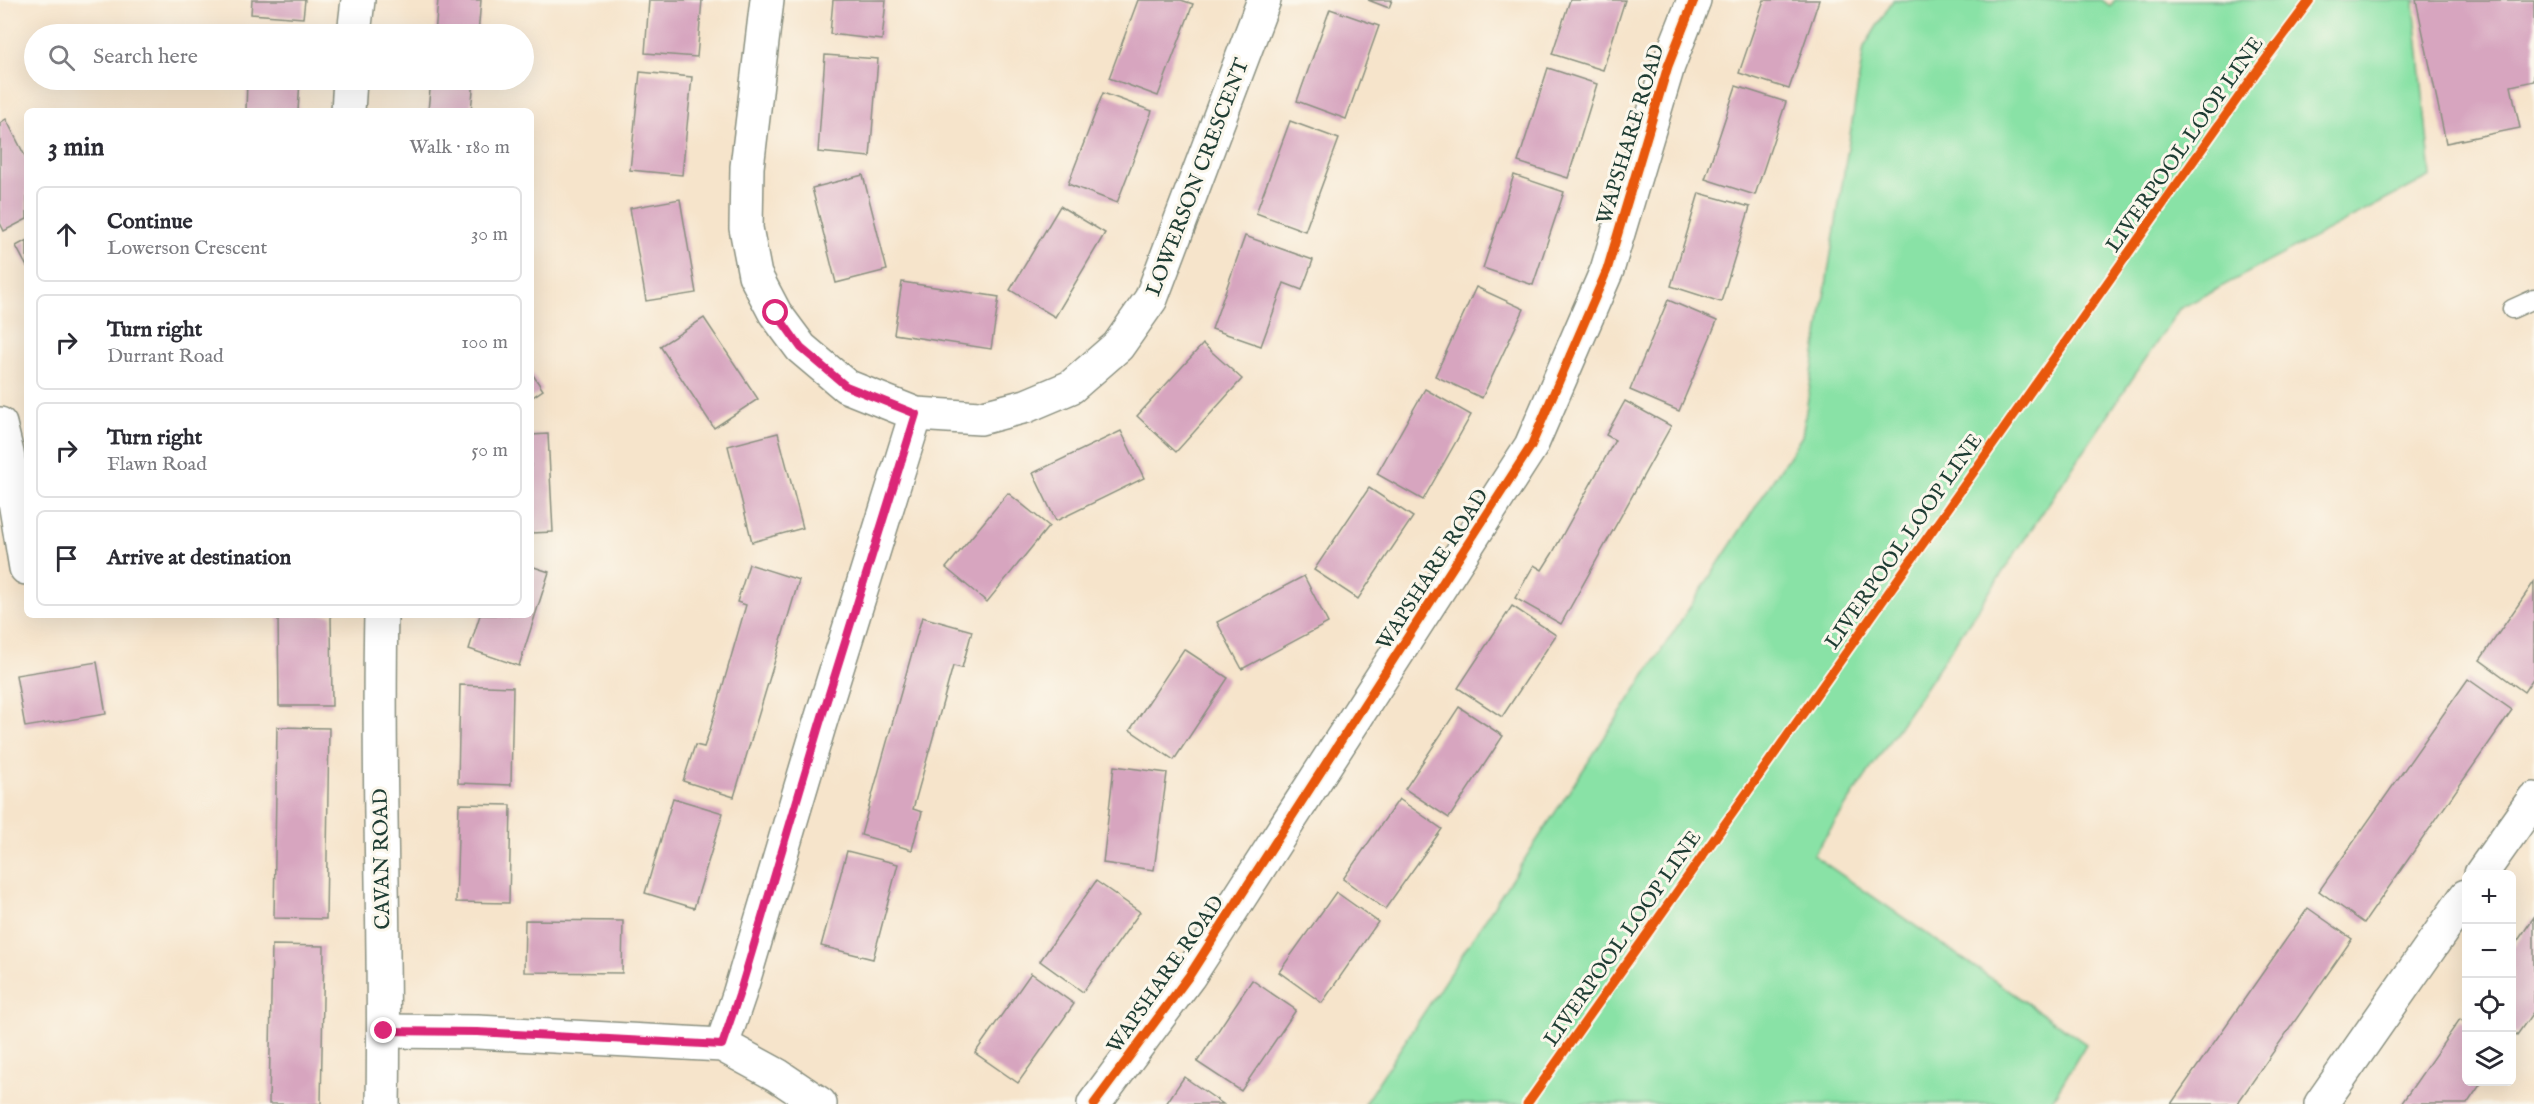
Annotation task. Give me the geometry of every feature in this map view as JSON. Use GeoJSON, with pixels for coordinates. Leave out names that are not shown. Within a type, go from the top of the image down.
{"type":"FeatureCollection","features":[{"type":"Feature","properties":{"kind":"street"},"geometry":{"type":"LineString","coordinates":[[355,24],[358,0]]}},
{"type":"Feature","properties":{"kind":"street","name":"LOWERSON CRESCENT"},"geometry":{"type":"LineString","coordinates":[[767,0],[747,166],[746,228],[755,274],[776,313],[801,348],[846,386],[916,414],[980,418],[1026,406],[1071,387],[1118,346],[1151,299],[1264,0]]}},
{"type":"Feature","properties":{"kind":"street","name":"WAPSHARE ROAD"},"geometry":{"type":"LineString","coordinates":[[1094,1104],[1188,976],[1531,446],[1607,270],[1668,66],[1695,0]]}},
{"type":"Feature","properties":{"kind":"street"},"geometry":{"type":"LineString","coordinates":[[348,108],[349,90]]}},
{"type":"Feature","properties":{"kind":"street"},"geometry":{"type":"LineString","coordinates":[[722,1045],[916,414]]}},
{"type":"Feature","properties":{"kind":"street"},"geometry":{"type":"LineString","coordinates":[[0,424],[24,556]]}},
{"type":"Feature","properties":{"kind":"street","name":"CAVAN ROAD"},"geometry":{"type":"LineString","coordinates":[[381,618],[379,724],[384,1031],[382,1104]]}},
{"type":"Feature","properties":{"kind":"street"},"geometry":{"type":"LineString","coordinates":[[2484,870],[2534,800]]}},
{"type":"Feature","properties":{"kind":"street"},"geometry":{"type":"LineString","coordinates":[[2320,1104],[2462,902]]}},
{"type":"Feature","properties":{"kind":"street"},"geometry":{"type":"LineString","coordinates":[[384,1031],[477,1032],[722,1045],[777,1075],[820,1104]]}},
{"type":"Feature","properties":{"kind":"lane"},"geometry":{"type":"LineString","coordinates":[[2512,309],[2534,299]]}},
{"type":"Feature","properties":{"kind":"green space"},"geometry":{"type":"Polygon","coordinates":[[[1893,0],[2102,0],[2110,6],[2115,0],[2417,0],[2414,3],[2431,176],[2179,309],[1813,855],[2086,1044],[2050,1104],[1364,1104],[1802,436],[1864,47],[1893,0]]]}},
{"type":"Feature","properties":{"kind":"building"},"geometry":{"type":"Polygon","coordinates":[[[252,0],[305,0],[303,18],[251,14],[252,0]]]}},
{"type":"Feature","properties":{"kind":"building"},"geometry":{"type":"Polygon","coordinates":[[[438,0],[481,0],[479,24],[436,24],[438,0]]]}},
{"type":"Feature","properties":{"kind":"building"},"geometry":{"type":"Polygon","coordinates":[[[649,0],[702,0],[697,57],[645,53],[649,0]]]}},
{"type":"Feature","properties":{"kind":"building"},"geometry":{"type":"Polygon","coordinates":[[[833,0],[886,0],[882,40],[830,34],[833,0]]]}},
{"type":"Feature","properties":{"kind":"building"},"geometry":{"type":"Polygon","coordinates":[[[1138,0],[1181,0],[1193,4],[1158,96],[1109,78],[1138,0]]]}},
{"type":"Feature","properties":{"kind":"building"},"geometry":{"type":"Polygon","coordinates":[[[1368,0],[1392,0],[1389,8],[1368,0]]]}},
{"type":"Feature","properties":{"kind":"building"},"geometry":{"type":"Polygon","coordinates":[[[1570,0],[1625,0],[1603,70],[1552,54],[1570,0]]]}},
{"type":"Feature","properties":{"kind":"building"},"geometry":{"type":"Polygon","coordinates":[[[1764,0],[1819,0],[1789,89],[1739,73],[1764,0]]]}},
{"type":"Feature","properties":{"kind":"building"},"geometry":{"type":"Polygon","coordinates":[[[2416,0],[2534,0],[2534,81],[2511,86],[2520,128],[2446,143],[2416,0]]]}},
{"type":"Feature","properties":{"kind":"building"},"geometry":{"type":"Polygon","coordinates":[[[1330,9],[1379,26],[1346,119],[1297,101],[1330,9]]]}},
{"type":"Feature","properties":{"kind":"building"},"geometry":{"type":"Polygon","coordinates":[[[825,55],[878,59],[870,157],[818,152],[825,55]]]}},
{"type":"Feature","properties":{"kind":"building"},"geometry":{"type":"Polygon","coordinates":[[[1548,68],[1597,84],[1568,178],[1518,162],[1548,68]]]}},
{"type":"Feature","properties":{"kind":"building"},"geometry":{"type":"Polygon","coordinates":[[[640,72],[692,77],[682,175],[630,170],[640,72]]]}},
{"type":"Feature","properties":{"kind":"building"},"geometry":{"type":"Polygon","coordinates":[[[1736,86],[1786,102],[1755,195],[1705,179],[1736,86]]]}},
{"type":"Feature","properties":{"kind":"building"},"geometry":{"type":"Polygon","coordinates":[[[247,90],[299,90],[298,108],[246,108],[247,90]]]}},
{"type":"Feature","properties":{"kind":"building"},"geometry":{"type":"Polygon","coordinates":[[[430,90],[473,90],[471,108],[428,108],[430,90]]]}},
{"type":"Feature","properties":{"kind":"building"},"geometry":{"type":"Polygon","coordinates":[[[1103,93],[1152,111],[1117,203],[1068,184],[1103,93]]]}},
{"type":"Feature","properties":{"kind":"building"},"geometry":{"type":"Polygon","coordinates":[[[6,119],[24,154],[24,221],[4,231],[0,223],[0,123],[6,119]]]}},
{"type":"Feature","properties":{"kind":"building"},"geometry":{"type":"Polygon","coordinates":[[[1290,121],[1339,139],[1305,231],[1256,213],[1290,121]]]}},
{"type":"Feature","properties":{"kind":"building"},"geometry":{"type":"Polygon","coordinates":[[[863,175],[887,270],[836,283],[812,188],[863,175]]]}},
{"type":"Feature","properties":{"kind":"building"},"geometry":{"type":"Polygon","coordinates":[[[1514,175],[1564,192],[1533,285],[1483,268],[1514,175]]]}},
{"type":"Feature","properties":{"kind":"building"},"geometry":{"type":"Polygon","coordinates":[[[1699,193],[1750,207],[1721,302],[1671,286],[1699,193]]]}},
{"type":"Feature","properties":{"kind":"building"},"geometry":{"type":"Polygon","coordinates":[[[680,199],[696,293],[646,301],[630,208],[680,199]]]}},
{"type":"Feature","properties":{"kind":"building"},"geometry":{"type":"Polygon","coordinates":[[[1060,206],[1105,233],[1055,317],[1010,290],[1060,206]]]}},
{"type":"Feature","properties":{"kind":"building"},"geometry":{"type":"Polygon","coordinates":[[[1245,236],[1313,260],[1302,290],[1284,283],[1261,346],[1212,329],[1245,236]]]}},
{"type":"Feature","properties":{"kind":"building"},"geometry":{"type":"Polygon","coordinates":[[[24,242],[24,261],[16,246],[24,242]]]}},
{"type":"Feature","properties":{"kind":"building"},"geometry":{"type":"Polygon","coordinates":[[[902,282],[999,297],[991,349],[894,334],[902,282]]]}},
{"type":"Feature","properties":{"kind":"building"},"geometry":{"type":"Polygon","coordinates":[[[1476,287],[1524,309],[1482,398],[1435,376],[1476,287]]]}},
{"type":"Feature","properties":{"kind":"building"},"geometry":{"type":"Polygon","coordinates":[[[1668,300],[1717,321],[1679,411],[1630,390],[1668,300]]]}},
{"type":"Feature","properties":{"kind":"building"},"geometry":{"type":"Polygon","coordinates":[[[704,318],[758,399],[714,428],[660,346],[704,318]]]}},
{"type":"Feature","properties":{"kind":"building"},"geometry":{"type":"Polygon","coordinates":[[[1203,344],[1242,379],[1176,452],[1137,416],[1203,344]]]}},
{"type":"Feature","properties":{"kind":"building"},"geometry":{"type":"Polygon","coordinates":[[[534,376],[543,390],[534,396],[534,376]]]}},
{"type":"Feature","properties":{"kind":"building"},"geometry":{"type":"Polygon","coordinates":[[[1425,389],[1471,415],[1423,500],[1377,474],[1425,389]]]}},
{"type":"Feature","properties":{"kind":"building"},"geometry":{"type":"Polygon","coordinates":[[[1625,401],[1671,426],[1561,624],[1515,598],[1534,565],[1542,570],[1552,554],[1615,440],[1606,435],[1625,401]]]}},
{"type":"Feature","properties":{"kind":"building"},"geometry":{"type":"Polygon","coordinates":[[[1121,431],[1144,478],[1056,521],[1033,473],[1121,431]]]}},
{"type":"Feature","properties":{"kind":"building"},"geometry":{"type":"Polygon","coordinates":[[[778,433],[803,528],[752,542],[728,446],[778,433]]]}},
{"type":"Feature","properties":{"kind":"building"},"geometry":{"type":"Polygon","coordinates":[[[548,434],[553,532],[534,533],[534,435],[548,434]]]}},
{"type":"Feature","properties":{"kind":"building"},"geometry":{"type":"Polygon","coordinates":[[[1369,488],[1413,517],[1358,599],[1314,570],[1369,488]]]}},
{"type":"Feature","properties":{"kind":"building"},"geometry":{"type":"Polygon","coordinates":[[[1008,493],[1049,526],[987,602],[946,568],[1008,493]]]}},
{"type":"Feature","properties":{"kind":"building"},"geometry":{"type":"Polygon","coordinates":[[[749,564],[799,580],[734,797],[683,781],[695,745],[704,747],[710,730],[746,605],[737,602],[749,564]]]}},
{"type":"Feature","properties":{"kind":"building"},"geometry":{"type":"Polygon","coordinates":[[[534,567],[549,572],[519,666],[469,649],[479,618],[534,618],[534,567]]]}},
{"type":"Feature","properties":{"kind":"building"},"geometry":{"type":"Polygon","coordinates":[[[1304,576],[1328,623],[1242,669],[1217,622],[1304,576]]]}},
{"type":"Feature","properties":{"kind":"building"},"geometry":{"type":"Polygon","coordinates":[[[2534,582],[2534,677],[2524,692],[2480,660],[2534,582]]]}},
{"type":"Feature","properties":{"kind":"building"},"geometry":{"type":"Polygon","coordinates":[[[1512,606],[1556,635],[1502,717],[1458,688],[1512,606]]]}},
{"type":"Feature","properties":{"kind":"building"},"geometry":{"type":"Polygon","coordinates":[[[922,617],[972,631],[962,668],[953,666],[913,809],[922,812],[912,850],[861,835],[922,617]]]}},
{"type":"Feature","properties":{"kind":"building"},"geometry":{"type":"Polygon","coordinates":[[[278,618],[331,618],[332,706],[279,706],[278,618]]]}},
{"type":"Feature","properties":{"kind":"building"},"geometry":{"type":"Polygon","coordinates":[[[1184,649],[1228,678],[1174,760],[1130,730],[1184,649]]]}},
{"type":"Feature","properties":{"kind":"building"},"geometry":{"type":"Polygon","coordinates":[[[97,662],[106,714],[25,727],[16,675],[97,662]]]}},
{"type":"Feature","properties":{"kind":"building"},"geometry":{"type":"Polygon","coordinates":[[[2468,679],[2512,710],[2364,923],[2319,891],[2468,679]]]}},
{"type":"Feature","properties":{"kind":"building"},"geometry":{"type":"Polygon","coordinates":[[[460,685],[513,687],[511,785],[458,783],[460,685]]]}},
{"type":"Feature","properties":{"kind":"building"},"geometry":{"type":"Polygon","coordinates":[[[1459,707],[1503,736],[1449,818],[1405,789],[1459,707]]]}},
{"type":"Feature","properties":{"kind":"building"},"geometry":{"type":"Polygon","coordinates":[[[277,727],[329,728],[326,919],[274,918],[277,727]]]}},
{"type":"Feature","properties":{"kind":"building"},"geometry":{"type":"Polygon","coordinates":[[[1114,766],[1167,773],[1154,870],[1103,863],[1114,766]]]}},
{"type":"Feature","properties":{"kind":"building"},"geometry":{"type":"Polygon","coordinates":[[[673,798],[723,813],[694,908],[645,893],[673,798]]]}},
{"type":"Feature","properties":{"kind":"building"},"geometry":{"type":"Polygon","coordinates":[[[1399,799],[1442,829],[1385,909],[1343,879],[1399,799]]]}},
{"type":"Feature","properties":{"kind":"building"},"geometry":{"type":"Polygon","coordinates":[[[459,804],[511,805],[509,903],[456,902],[459,804]]]}},
{"type":"Feature","properties":{"kind":"building"},"geometry":{"type":"Polygon","coordinates":[[[847,851],[898,864],[873,959],[821,946],[847,851]]]}},
{"type":"Feature","properties":{"kind":"building"},"geometry":{"type":"Polygon","coordinates":[[[1096,881],[1140,912],[1083,992],[1040,961],[1096,881]]]}},
{"type":"Feature","properties":{"kind":"building"},"geometry":{"type":"Polygon","coordinates":[[[1336,892],[1378,922],[1322,1003],[1279,972],[1336,892]]]}},
{"type":"Feature","properties":{"kind":"building"},"geometry":{"type":"Polygon","coordinates":[[[2308,908],[2352,939],[2237,1104],[2171,1104],[2308,908]]]}},
{"type":"Feature","properties":{"kind":"building"},"geometry":{"type":"Polygon","coordinates":[[[2534,917],[2534,1011],[2517,1035],[2516,1034],[2516,943],[2534,917]]]}},
{"type":"Feature","properties":{"kind":"building"},"geometry":{"type":"Polygon","coordinates":[[[525,920],[623,921],[622,973],[524,972],[525,920]]]}},
{"type":"Feature","properties":{"kind":"building"},"geometry":{"type":"Polygon","coordinates":[[[272,945],[324,946],[321,1104],[269,1104],[272,945]]]}},
{"type":"Feature","properties":{"kind":"building"},"geometry":{"type":"Polygon","coordinates":[[[1031,973],[1074,1004],[1018,1083],[975,1053],[1031,973]]]}},
{"type":"Feature","properties":{"kind":"building"},"geometry":{"type":"Polygon","coordinates":[[[1252,980],[1296,1010],[1241,1091],[1197,1062],[1252,980]]]}},
{"type":"Feature","properties":{"kind":"building"},"geometry":{"type":"Polygon","coordinates":[[[2460,1019],[2462,1021],[2462,1086],[2479,1086],[2467,1104],[2401,1104],[2460,1019]]]}},
{"type":"Feature","properties":{"kind":"building"},"geometry":{"type":"Polygon","coordinates":[[[1184,1077],[1223,1104],[1166,1104],[1184,1077]]]}},
{"type":"Feature","properties":{"kind":"cycle path"},"geometry":{"type":"LineString","coordinates":[[1094,1104],[1189,976],[1531,446],[1607,270],[1668,66],[1694,0]]}},
{"type":"Feature","properties":{"kind":"cycle path","name":"LIVERPOOL LOOP LINE"},"geometry":{"type":"LineString","coordinates":[[1527,1104],[2257,71],[2310,0]]}},
{"type":"Feature","properties":{"kind":"route"},"geometry":{"type":"LineString","coordinates":[[384,1031],[477,1032],[590,1040],[722,1045],[916,414],[846,386],[801,348],[776,313]]}}]}
